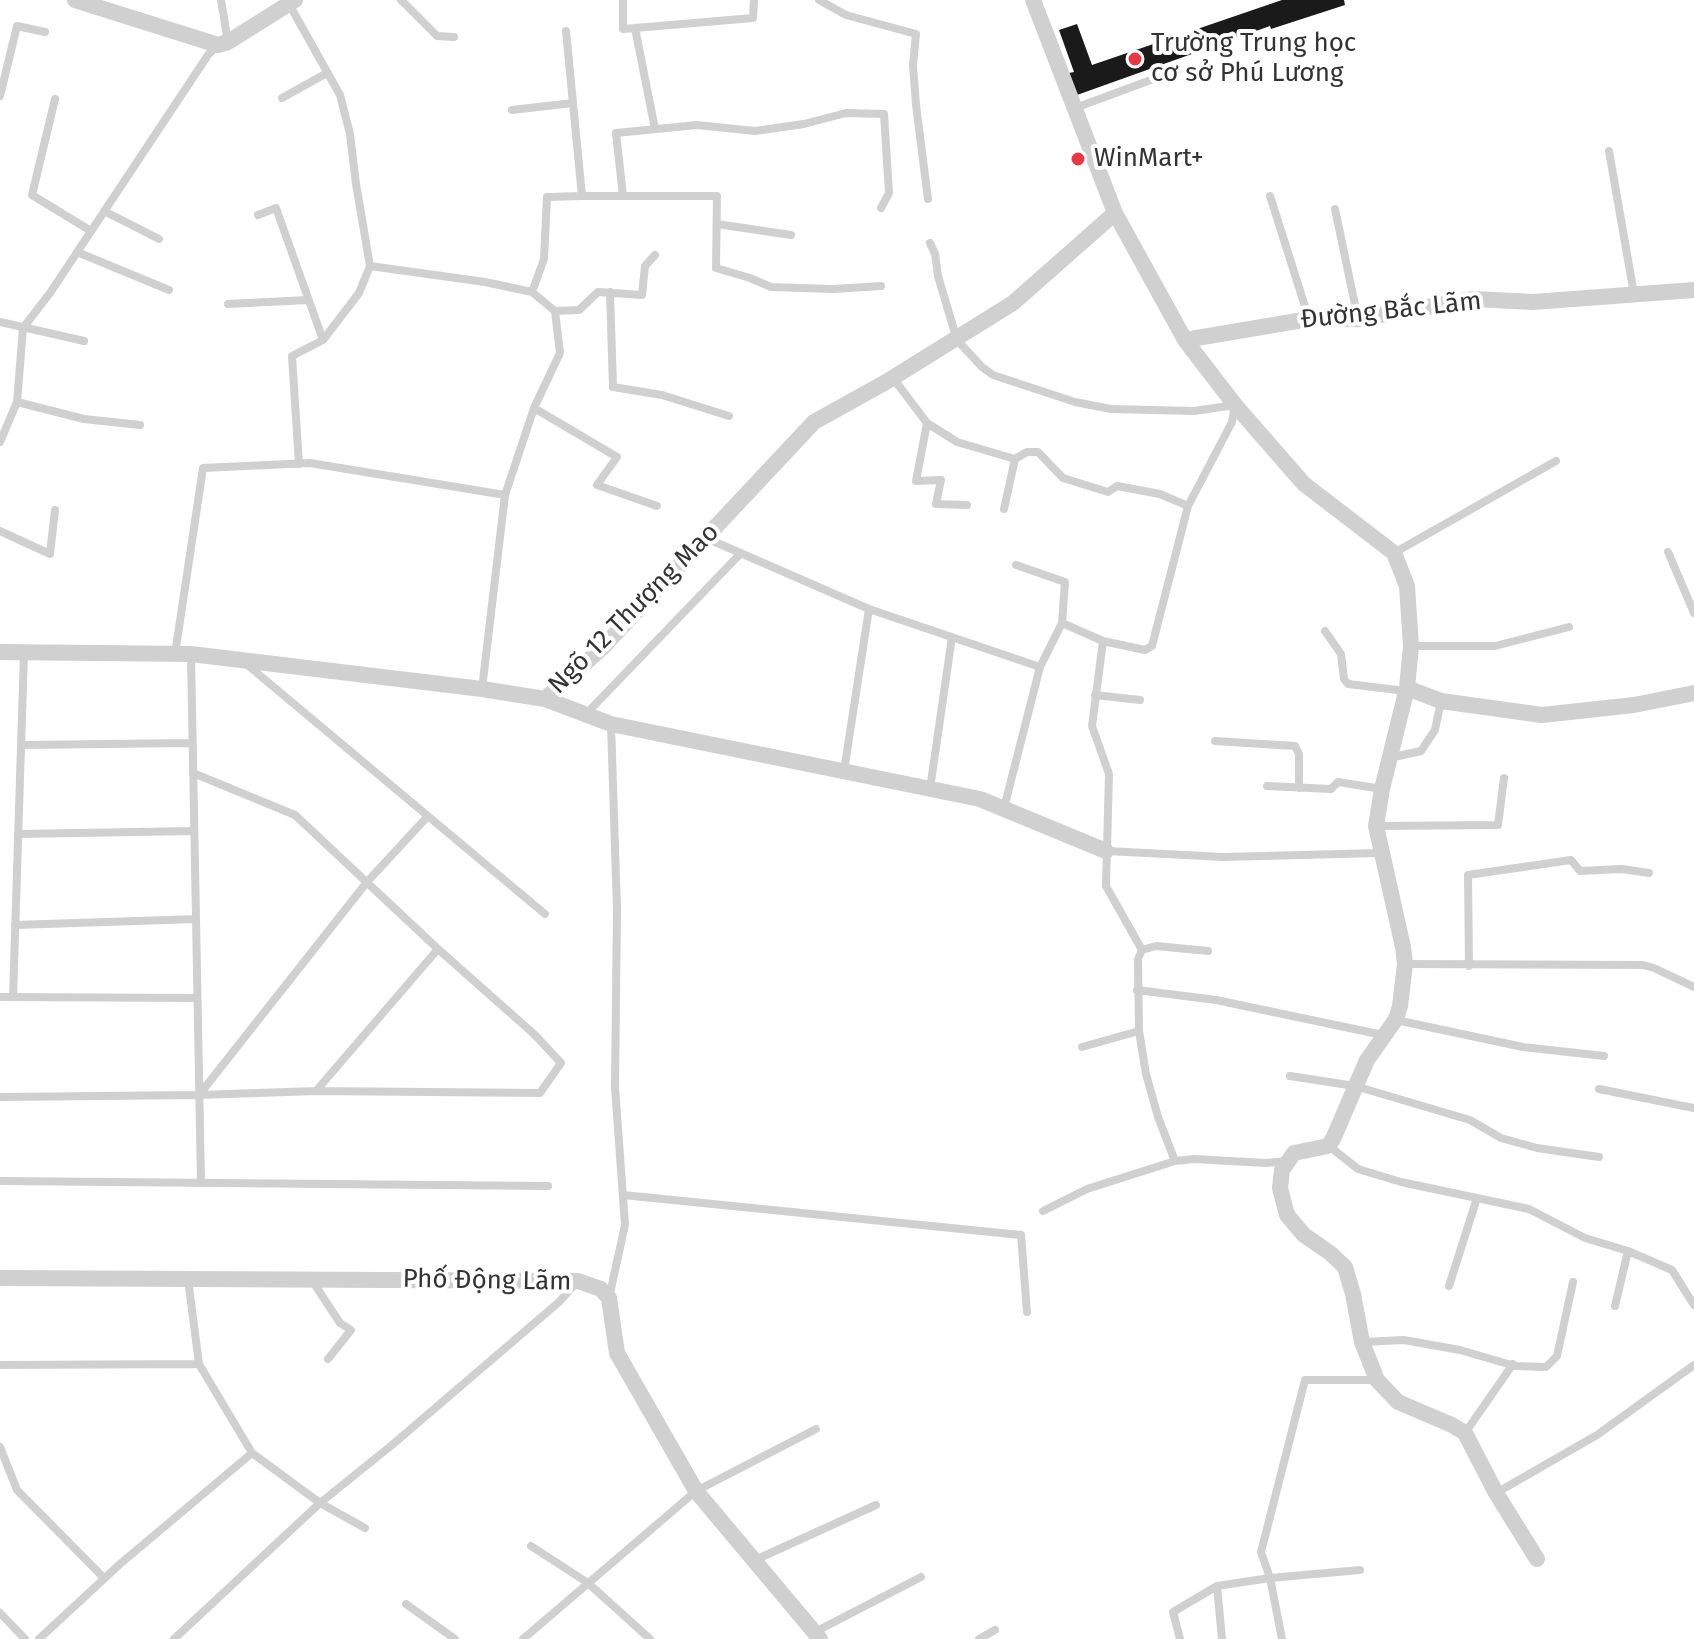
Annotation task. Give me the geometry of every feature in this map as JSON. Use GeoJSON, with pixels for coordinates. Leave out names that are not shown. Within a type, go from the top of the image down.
{"type":"FeatureCollection","features":[{"type":"Feature","properties":{"kind":"street"},"geometry":{"type":"LineString","coordinates":[[75,0],[223,44],[292,2]]}},
{"type":"Feature","properties":{"kind":"street"},"geometry":{"type":"LineString","coordinates":[[1033,0],[1046,19],[1075,108],[1115,213],[1185,340],[1235,405],[1304,484],[1394,553],[1407,586],[1411,646],[1406,690],[1376,826],[1405,964],[1402,998],[1396,1019],[1367,1060],[1328,1146],[1301,1151],[1287,1161],[1282,1170],[1280,1188],[1287,1215],[1304,1235],[1345,1267],[1362,1342],[1377,1380],[1398,1402],[1465,1433],[1496,1493],[1537,1559]]}},
{"type":"Feature","properties":{"kind":"street","name":"Ngõ 12 Thượng Mao"},"geometry":{"type":"LineString","coordinates":[[0,652],[183,654],[545,699],[603,647],[814,422],[957,340],[1013,303],[1115,213]]}},
{"type":"Feature","properties":{"kind":"street","name":"Đường Bắc Lãm"},"geometry":{"type":"LineString","coordinates":[[1185,340],[1309,319],[1358,319],[1474,299],[1533,302],[1694,290]]}},
{"type":"Feature","properties":{"kind":"street"},"geometry":{"type":"LineString","coordinates":[[1406,690],[1441,701],[1542,715],[1634,705],[1694,693]]}},
{"type":"Feature","properties":{"kind":"street"},"geometry":{"type":"LineString","coordinates":[[545,699],[611,724],[980,799],[1106,851]]}},
{"type":"Feature","properties":{"kind":"street","name":"Phố Động Lãm"},"geometry":{"type":"LineString","coordinates":[[0,1278],[578,1281],[601,1289],[609,1298],[617,1353],[696,1491],[817,1636]]}},
{"type":"Feature","properties":{"kind":"lane"},"geometry":{"type":"LineString","coordinates":[[0,442],[17,402],[23,328],[208,55],[223,44],[221,0]]}},
{"type":"Feature","properties":{"kind":"lane"},"geometry":{"type":"LineString","coordinates":[[401,0],[437,36],[454,37]]}},
{"type":"Feature","properties":{"kind":"lane"},"geometry":{"type":"LineString","coordinates":[[623,0],[623,29],[753,18],[754,0]]}},
{"type":"Feature","properties":{"kind":"lane"},"geometry":{"type":"LineString","coordinates":[[819,0],[846,15],[916,34],[913,65],[928,199]]}},
{"type":"Feature","properties":{"kind":"lane"},"geometry":{"type":"LineString","coordinates":[[292,2],[340,95],[350,134],[370,266],[359,293],[323,340],[292,356],[299,464]]}},
{"type":"Feature","properties":{"kind":"lane"},"geometry":{"type":"LineString","coordinates":[[0,96],[17,26],[45,32]]}},
{"type":"Feature","properties":{"kind":"lane"},"geometry":{"type":"LineString","coordinates":[[635,28],[655,129]]}},
{"type":"Feature","properties":{"kind":"lane"},"geometry":{"type":"LineString","coordinates":[[566,31],[582,196]]}},
{"type":"Feature","properties":{"kind":"lane"},"geometry":{"type":"LineString","coordinates":[[1075,108],[1178,70]]}},
{"type":"Feature","properties":{"kind":"lane"},"geometry":{"type":"LineString","coordinates":[[282,98],[327,73]]}},
{"type":"Feature","properties":{"kind":"lane"},"geometry":{"type":"LineString","coordinates":[[55,99],[32,195],[91,231]]}},
{"type":"Feature","properties":{"kind":"lane"},"geometry":{"type":"LineString","coordinates":[[512,110],[573,103]]}},
{"type":"Feature","properties":{"kind":"lane"},"geometry":{"type":"LineString","coordinates":[[623,196],[616,133],[697,125],[755,131],[804,124],[846,113],[884,114],[889,193],[881,208]]}},
{"type":"Feature","properties":{"kind":"lane"},"geometry":{"type":"LineString","coordinates":[[1609,151],[1634,294]]}},
{"type":"Feature","properties":{"kind":"lane"},"geometry":{"type":"LineString","coordinates":[[532,292],[544,259],[547,197],[582,196],[717,196],[716,268],[771,287],[833,289],[881,286]]}},
{"type":"Feature","properties":{"kind":"lane"},"geometry":{"type":"LineString","coordinates":[[1270,196],[1309,319]]}},
{"type":"Feature","properties":{"kind":"lane"},"geometry":{"type":"LineString","coordinates":[[258,215],[276,208],[323,340]]}},
{"type":"Feature","properties":{"kind":"lane"},"geometry":{"type":"LineString","coordinates":[[1335,209],[1358,319]]}},
{"type":"Feature","properties":{"kind":"lane"},"geometry":{"type":"LineString","coordinates":[[104,211],[159,239]]}},
{"type":"Feature","properties":{"kind":"lane"},"geometry":{"type":"LineString","coordinates":[[717,224],[791,235]]}},
{"type":"Feature","properties":{"kind":"lane"},"geometry":{"type":"LineString","coordinates":[[930,243],[957,340],[993,375],[1083,404],[1111,409],[1194,411],[1235,405],[1232,422],[1188,506],[1152,646],[1145,650],[1103,641],[1062,623]]}},
{"type":"Feature","properties":{"kind":"lane"},"geometry":{"type":"LineString","coordinates":[[77,252],[169,290]]}},
{"type":"Feature","properties":{"kind":"lane"},"geometry":{"type":"LineString","coordinates":[[370,266],[485,282],[532,292],[555,311],[579,310],[598,292],[642,295],[645,266],[655,255]]}},
{"type":"Feature","properties":{"kind":"lane"},"geometry":{"type":"LineString","coordinates":[[610,292],[613,387],[662,395],[729,416]]}},
{"type":"Feature","properties":{"kind":"lane"},"geometry":{"type":"LineString","coordinates":[[228,304],[308,300]]}},
{"type":"Feature","properties":{"kind":"lane"},"geometry":{"type":"LineString","coordinates":[[482,689],[505,495],[534,408],[560,353],[555,311]]}},
{"type":"Feature","properties":{"kind":"lane"},"geometry":{"type":"LineString","coordinates":[[0,322],[84,341]]}},
{"type":"Feature","properties":{"kind":"lane"},"geometry":{"type":"LineString","coordinates":[[893,378],[927,423],[957,442],[1015,459],[1027,452],[1038,452],[1063,478],[1108,492],[1117,486],[1160,494],[1188,506]]}},
{"type":"Feature","properties":{"kind":"lane"},"geometry":{"type":"LineString","coordinates":[[17,402],[84,419],[140,425]]}},
{"type":"Feature","properties":{"kind":"lane"},"geometry":{"type":"LineString","coordinates":[[534,408],[617,457],[597,485],[657,506]]}},
{"type":"Feature","properties":{"kind":"lane"},"geometry":{"type":"LineString","coordinates":[[927,423],[916,481],[941,480],[936,504],[967,505]]}},
{"type":"Feature","properties":{"kind":"lane"},"geometry":{"type":"LineString","coordinates":[[1004,509],[1015,459]]}},
{"type":"Feature","properties":{"kind":"lane"},"geometry":{"type":"LineString","coordinates":[[1394,553],[1556,461]]}},
{"type":"Feature","properties":{"kind":"lane"},"geometry":{"type":"LineString","coordinates":[[201,1182],[192,743],[183,654],[203,468],[310,463],[505,495]]}},
{"type":"Feature","properties":{"kind":"lane"},"geometry":{"type":"LineString","coordinates":[[0,531],[50,554],[55,510]]}},
{"type":"Feature","properties":{"kind":"lane"},"geometry":{"type":"LineString","coordinates":[[705,538],[869,609],[1040,667]]}},
{"type":"Feature","properties":{"kind":"lane"},"geometry":{"type":"LineString","coordinates":[[1668,552],[1694,613]]}},
{"type":"Feature","properties":{"kind":"lane"},"geometry":{"type":"LineString","coordinates":[[585,715],[741,553]]}},
{"type":"Feature","properties":{"kind":"lane"},"geometry":{"type":"LineString","coordinates":[[1003,809],[1040,667],[1062,623],[1065,582],[1016,565]]}},
{"type":"Feature","properties":{"kind":"lane"},"geometry":{"type":"LineString","coordinates":[[844,771],[869,609]]}},
{"type":"Feature","properties":{"kind":"lane"},"geometry":{"type":"LineString","coordinates":[[1411,646],[1495,646],[1569,627]]}},
{"type":"Feature","properties":{"kind":"lane"},"geometry":{"type":"LineString","coordinates":[[1325,631],[1341,654],[1344,679],[1348,684],[1406,690]]}},
{"type":"Feature","properties":{"kind":"lane"},"geometry":{"type":"LineString","coordinates":[[930,789],[952,637]]}},
{"type":"Feature","properties":{"kind":"lane"},"geometry":{"type":"LineString","coordinates":[[1103,641],[1093,732],[1109,774],[1107,891],[1142,950]]}},
{"type":"Feature","properties":{"kind":"lane"},"geometry":{"type":"LineString","coordinates":[[13,997],[24,652]]}},
{"type":"Feature","properties":{"kind":"lane"},"geometry":{"type":"LineString","coordinates":[[241,660],[545,914]]}},
{"type":"Feature","properties":{"kind":"lane"},"geometry":{"type":"LineString","coordinates":[[1095,695],[1140,700]]}},
{"type":"Feature","properties":{"kind":"lane"},"geometry":{"type":"LineString","coordinates":[[1389,758],[1421,751],[1435,730],[1441,701]]}},
{"type":"Feature","properties":{"kind":"lane"},"geometry":{"type":"LineString","coordinates":[[609,1298],[625,1225],[615,1087],[617,909],[611,724]]}},
{"type":"Feature","properties":{"kind":"lane"},"geometry":{"type":"LineString","coordinates":[[1215,741],[1295,746],[1298,750],[1299,788]]}},
{"type":"Feature","properties":{"kind":"lane"},"geometry":{"type":"LineString","coordinates":[[21,745],[192,743]]}},
{"type":"Feature","properties":{"kind":"lane"},"geometry":{"type":"LineString","coordinates":[[0,1097],[316,1091],[540,1093],[561,1063],[534,1034],[295,815],[193,773]]}},
{"type":"Feature","properties":{"kind":"lane"},"geometry":{"type":"LineString","coordinates":[[1376,826],[1498,825],[1504,778]]}},
{"type":"Feature","properties":{"kind":"lane"},"geometry":{"type":"LineString","coordinates":[[1267,786],[1331,789],[1338,782],[1382,789]]}},
{"type":"Feature","properties":{"kind":"lane"},"geometry":{"type":"LineString","coordinates":[[199,1095],[367,882],[428,816]]}},
{"type":"Feature","properties":{"kind":"lane"},"geometry":{"type":"LineString","coordinates":[[18,834],[194,831]]}},
{"type":"Feature","properties":{"kind":"lane"},"geometry":{"type":"LineString","coordinates":[[1106,851],[1223,857],[1380,853]]}},
{"type":"Feature","properties":{"kind":"lane"},"geometry":{"type":"LineString","coordinates":[[1469,966],[1468,875],[1571,860],[1580,871],[1622,869],[1649,873]]}},
{"type":"Feature","properties":{"kind":"lane"},"geometry":{"type":"LineString","coordinates":[[15,925],[196,919]]}},
{"type":"Feature","properties":{"kind":"lane"},"geometry":{"type":"LineString","coordinates":[[1142,950],[1174,946],[1208,951]]}},
{"type":"Feature","properties":{"kind":"lane"},"geometry":{"type":"LineString","coordinates":[[316,1091],[438,949]]}},
{"type":"Feature","properties":{"kind":"lane"},"geometry":{"type":"LineString","coordinates":[[1142,950],[1138,959],[1139,1031],[1150,1088],[1175,1161]]}},
{"type":"Feature","properties":{"kind":"lane"},"geometry":{"type":"LineString","coordinates":[[1405,964],[1643,965],[1694,987]]}},
{"type":"Feature","properties":{"kind":"lane"},"geometry":{"type":"LineString","coordinates":[[1137,990],[1216,1000],[1383,1035]]}},
{"type":"Feature","properties":{"kind":"lane"},"geometry":{"type":"LineString","coordinates":[[0,997],[197,998]]}},
{"type":"Feature","properties":{"kind":"lane"},"geometry":{"type":"LineString","coordinates":[[1396,1019],[1523,1047],[1604,1056]]}},
{"type":"Feature","properties":{"kind":"lane"},"geometry":{"type":"LineString","coordinates":[[1082,1047],[1139,1031]]}},
{"type":"Feature","properties":{"kind":"lane"},"geometry":{"type":"LineString","coordinates":[[1290,1076],[1355,1086],[1470,1120],[1501,1138],[1537,1148],[1599,1157]]}},
{"type":"Feature","properties":{"kind":"lane"},"geometry":{"type":"LineString","coordinates":[[1599,1089],[1694,1108]]}},
{"type":"Feature","properties":{"kind":"lane"},"geometry":{"type":"LineString","coordinates":[[1328,1146],[1358,1169],[1401,1182],[1529,1209],[1585,1238],[1628,1251],[1672,1270],[1694,1305]]}},
{"type":"Feature","properties":{"kind":"lane"},"geometry":{"type":"LineString","coordinates":[[1043,1211],[1087,1189],[1175,1161],[1287,1161]]}},
{"type":"Feature","properties":{"kind":"lane"},"geometry":{"type":"LineString","coordinates":[[0,1181],[548,1186]]}},
{"type":"Feature","properties":{"kind":"lane"},"geometry":{"type":"LineString","coordinates":[[623,1195],[1021,1235],[1027,1312]]}},
{"type":"Feature","properties":{"kind":"lane"},"geometry":{"type":"LineString","coordinates":[[1449,1286],[1477,1198]]}},
{"type":"Feature","properties":{"kind":"lane"},"geometry":{"type":"LineString","coordinates":[[1615,1306],[1628,1251]]}},
{"type":"Feature","properties":{"kind":"lane"},"geometry":{"type":"LineString","coordinates":[[188,1278],[199,1364],[252,1453],[320,1503],[365,1528]]}},
{"type":"Feature","properties":{"kind":"lane"},"geometry":{"type":"LineString","coordinates":[[310,1278],[340,1323],[351,1330],[328,1359]]}},
{"type":"Feature","properties":{"kind":"lane"},"geometry":{"type":"LineString","coordinates":[[174,1639],[320,1503],[559,1302],[578,1281]]}},
{"type":"Feature","properties":{"kind":"lane"},"geometry":{"type":"LineString","coordinates":[[1362,1342],[1404,1340],[1527,1368],[1546,1367],[1557,1356],[1573,1282]]}},
{"type":"Feature","properties":{"kind":"lane"},"geometry":{"type":"LineString","coordinates":[[0,1365],[199,1364]]}},
{"type":"Feature","properties":{"kind":"lane"},"geometry":{"type":"LineString","coordinates":[[1465,1433],[1513,1364]]}},
{"type":"Feature","properties":{"kind":"lane"},"geometry":{"type":"LineString","coordinates":[[1496,1493],[1597,1435],[1694,1365]]}},
{"type":"Feature","properties":{"kind":"lane"},"geometry":{"type":"LineString","coordinates":[[1282,1639],[1270,1578],[1261,1552],[1305,1380],[1377,1380]]}},
{"type":"Feature","properties":{"kind":"lane"},"geometry":{"type":"LineString","coordinates":[[523,1639],[696,1491],[816,1429]]}},
{"type":"Feature","properties":{"kind":"lane"},"geometry":{"type":"LineString","coordinates":[[0,1447],[17,1490],[104,1578]]}},
{"type":"Feature","properties":{"kind":"lane"},"geometry":{"type":"LineString","coordinates":[[39,1639],[104,1578],[252,1453]]}},
{"type":"Feature","properties":{"kind":"lane"},"geometry":{"type":"LineString","coordinates":[[755,1560],[876,1505]]}},
{"type":"Feature","properties":{"kind":"lane"},"geometry":{"type":"LineString","coordinates":[[531,1546],[588,1583],[650,1639]]}},
{"type":"Feature","properties":{"kind":"lane"},"geometry":{"type":"LineString","coordinates":[[1180,1639],[1173,1612],[1217,1586],[1360,1570]]}},
{"type":"Feature","properties":{"kind":"lane"},"geometry":{"type":"LineString","coordinates":[[817,1636],[921,1577]]}},
{"type":"Feature","properties":{"kind":"lane"},"geometry":{"type":"LineString","coordinates":[[1217,1586],[1222,1639]]}},
{"type":"Feature","properties":{"kind":"lane"},"geometry":{"type":"LineString","coordinates":[[406,1604],[455,1639]]}},
{"type":"Feature","properties":{"kind":"lane"},"geometry":{"type":"LineString","coordinates":[[0,1613],[25,1639]]}},
{"type":"Feature","properties":{"kind":"lane"},"geometry":{"type":"LineString","coordinates":[[979,1639],[995,1630]]}},
{"type":"Feature","properties":{"kind":"building"},"geometry":{"type":"Polygon","coordinates":[[[1282,0],[1344,0],[1345,5],[1271,29],[1270,26],[1077,95],[1069,73],[1074,72],[1059,30],[1077,24],[1092,65],[1282,0]]]}},
{"type":"Feature","properties":{"kind":"place","name":"Trường Trung học cơ sở Phú Lương"},"geometry":{"type":"Point","coordinates":[1135,59]}},
{"type":"Feature","properties":{"kind":"place","name":"WinMart+"},"geometry":{"type":"Point","coordinates":[1078,159]}}]}
